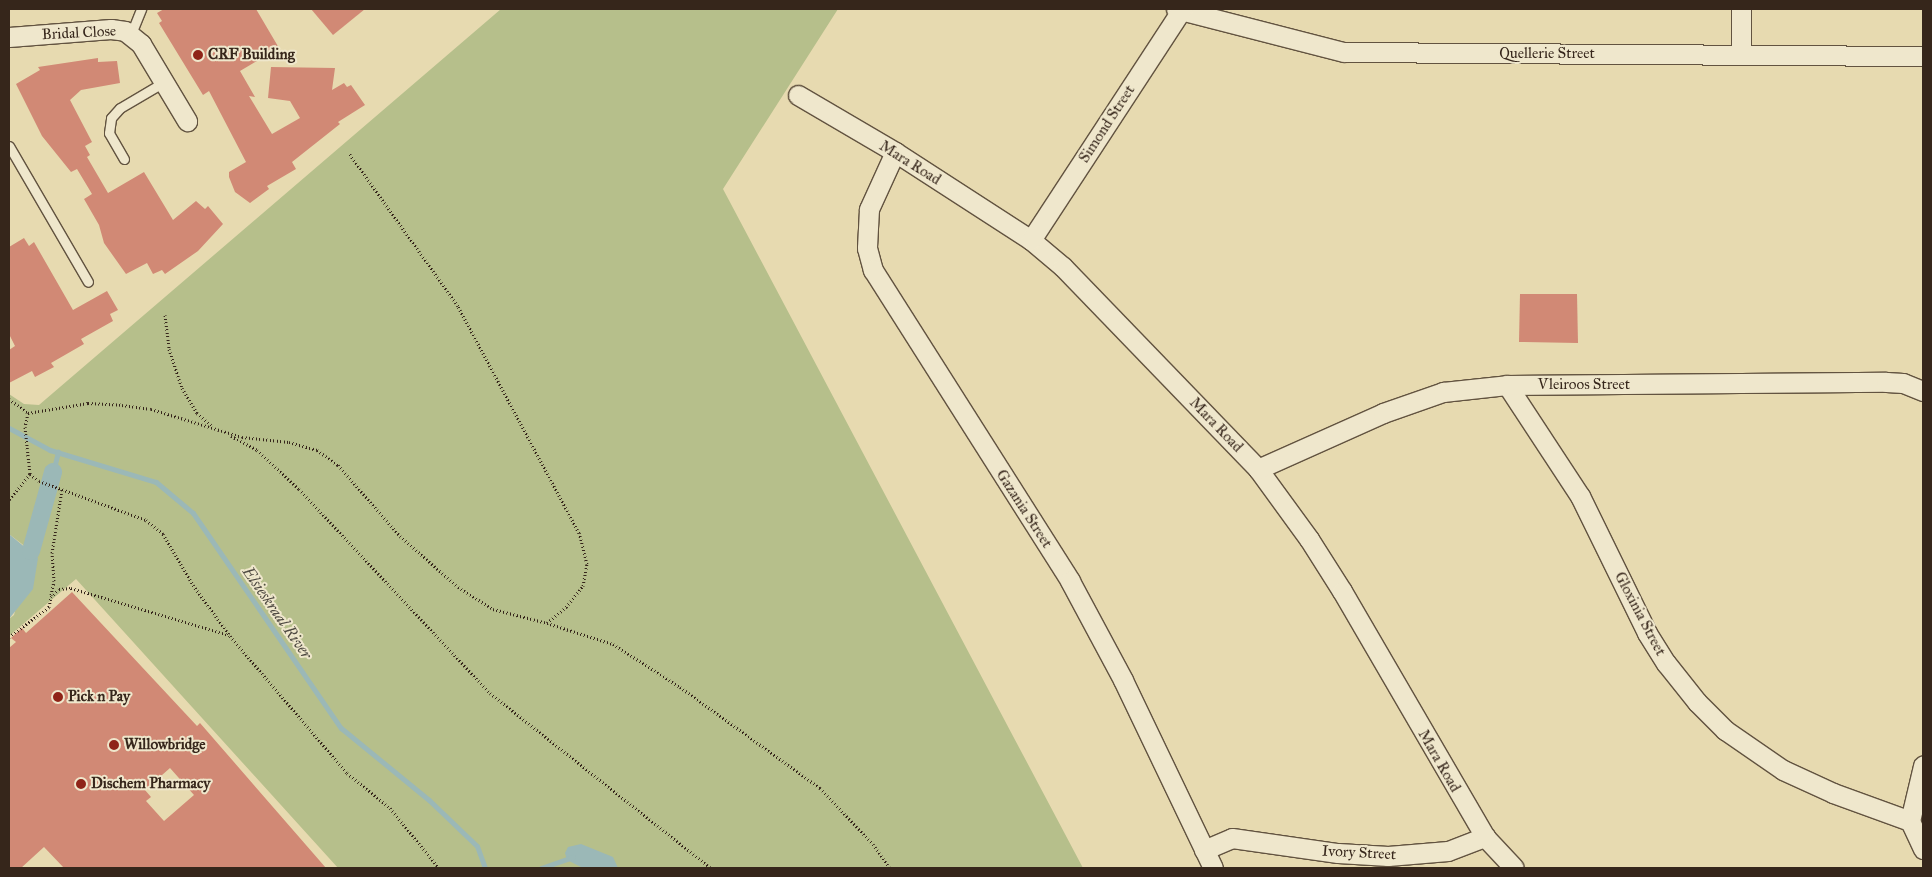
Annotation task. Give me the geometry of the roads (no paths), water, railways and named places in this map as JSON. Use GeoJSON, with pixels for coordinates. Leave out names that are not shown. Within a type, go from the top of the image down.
{"type":"FeatureCollection","features":[{"type":"Feature","properties":{"kind":"street"},"geometry":{"type":"LineString","coordinates":[[1741,9],[1741,53]]}},
{"type":"Feature","properties":{"kind":"street","name":"Quellerie Street"},"geometry":{"type":"LineString","coordinates":[[1180,10],[1344,52],[1741,53],[1923,56]]}},
{"type":"Feature","properties":{"kind":"street","name":"Simond Street"},"geometry":{"type":"LineString","coordinates":[[1031,240],[1180,10]]}},
{"type":"Feature","properties":{"kind":"street","name":"Bridal Close"},"geometry":{"type":"LineString","coordinates":[[10,37],[111,29],[131,34],[141,44],[187,121]]}},
{"type":"Feature","properties":{"kind":"street","name":"Mara Road"},"geometry":{"type":"LineString","coordinates":[[798,95],[894,152],[1031,240],[1063,267],[1258,469],[1309,539],[1342,591],[1485,837],[1514,868]]}},
{"type":"Feature","properties":{"kind":"street","name":"Gazania Street"},"geometry":{"type":"LineString","coordinates":[[894,152],[869,209],[867,248],[874,270],[1070,581],[1123,680],[1213,868]]}},
{"type":"Feature","properties":{"kind":"street","name":"Vleiroos Street"},"geometry":{"type":"LineString","coordinates":[[1258,469],[1420,399],[1443,392],[1508,385],[1886,382],[1910,385],[1923,390]]}},
{"type":"Feature","properties":{"kind":"street","name":"Gloxinia Street"},"geometry":{"type":"LineString","coordinates":[[1508,385],[1580,496],[1647,633],[1666,663],[1697,702],[1725,730],[1783,770],[1833,794],[1910,821]]}},
{"type":"Feature","properties":{"kind":"street"},"geometry":{"type":"LineString","coordinates":[[1923,766],[1910,821],[1923,849]]}},
{"type":"Feature","properties":{"kind":"street","name":"Ivory Street"},"geometry":{"type":"LineString","coordinates":[[1204,850],[1232,838],[1338,853],[1388,856],[1448,851],[1485,837]]}},
{"type":"Feature","properties":{"kind":"lane"},"geometry":{"type":"LineString","coordinates":[[131,34],[141,9]]}},
{"type":"Feature","properties":{"kind":"lane"},"geometry":{"type":"LineString","coordinates":[[124,159],[109,133],[111,118],[120,108],[164,82]]}},
{"type":"Feature","properties":{"kind":"lane"},"geometry":{"type":"LineString","coordinates":[[9,146],[88,282]]}},
{"type":"Feature","properties":{"kind":"water"},"geometry":{"type":"Polygon","coordinates":[[[9,534],[38,558],[33,589],[9,619],[9,534]]]}},
{"type":"Feature","properties":{"kind":"water"},"geometry":{"type":"Polygon","coordinates":[[[581,844],[613,857],[618,868],[583,868],[567,860],[565,853],[568,847],[581,844]]]}},
{"type":"Feature","properties":{"kind":"waterway","name":"Elsieskraal River"},"geometry":{"type":"LineString","coordinates":[[9,428],[50,450],[156,482],[193,513],[341,728],[429,800],[477,846],[485,868]]}},
{"type":"Feature","properties":{"kind":"waterway"},"geometry":{"type":"LineString","coordinates":[[53,472],[58,452]]}},
{"type":"Feature","properties":{"kind":"waterway"},"geometry":{"type":"LineString","coordinates":[[31,551],[53,472]]}},
{"type":"Feature","properties":{"kind":"waterway","name":"Elsieskraal River"},"geometry":{"type":"LineString","coordinates":[[541,868],[573,857]]}},
{"type":"Feature","properties":{"kind":"place","name":"CRF Building"},"geometry":{"type":"Point","coordinates":[198,55]}},
{"type":"Feature","properties":{"kind":"place","name":"Pick n Pay"},"geometry":{"type":"Point","coordinates":[58,697]}},
{"type":"Feature","properties":{"kind":"place","name":"Willowbridge"},"geometry":{"type":"Point","coordinates":[114,745]}},
{"type":"Feature","properties":{"kind":"place","name":"Dischem Pharmacy"},"geometry":{"type":"Point","coordinates":[81,784]}}]}
